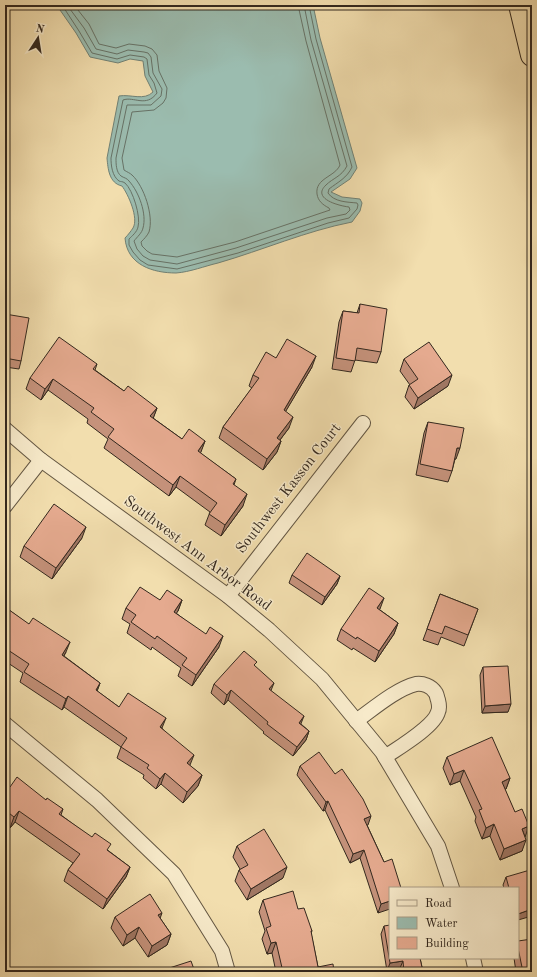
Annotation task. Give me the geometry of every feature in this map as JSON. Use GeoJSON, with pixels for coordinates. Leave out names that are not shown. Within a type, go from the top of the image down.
{"type":"FeatureCollection","features":[{"type":"Feature","properties":{"kind":"highway"},"geometry":{"type":"LineString","coordinates":[[520,5],[532,56]]}},
{"type":"Feature","properties":{"kind":"street","name":"Southwest Kasson Court"},"geometry":{"type":"LineString","coordinates":[[228,596],[363,423]]}},
{"type":"Feature","properties":{"kind":"street","name":"Southwest Ann Arbor Road"},"geometry":{"type":"LineString","coordinates":[[5,429],[41,460],[228,596],[269,630],[322,679],[385,757],[438,846],[452,887]]}},
{"type":"Feature","properties":{"kind":"street"},"geometry":{"type":"LineString","coordinates":[[5,506],[41,460]]}},
{"type":"Feature","properties":{"kind":"street"},"geometry":{"type":"LineString","coordinates":[[356,721],[407,687],[418,684],[427,685],[436,692],[439,705],[436,717],[418,734],[385,757]]}},
{"type":"Feature","properties":{"kind":"street"},"geometry":{"type":"LineString","coordinates":[[5,724],[97,800],[174,874],[222,951],[228,972]]}},
{"type":"Feature","properties":{"kind":"street"},"geometry":{"type":"LineString","coordinates":[[473,959],[476,972]]}},
{"type":"Feature","properties":{"kind":"water"},"geometry":{"type":"Polygon","coordinates":[[[57,5],[313,5],[320,38],[357,168],[350,179],[331,192],[342,197],[360,199],[362,203],[360,211],[352,222],[318,230],[235,258],[192,270],[167,273],[143,266],[136,261],[127,247],[125,238],[133,228],[135,218],[134,212],[130,200],[122,186],[114,182],[110,175],[107,158],[119,96],[141,97],[149,95],[153,92],[145,76],[143,61],[130,59],[118,63],[90,57],[57,5]]]}},
{"type":"Feature","properties":{"kind":"building"},"geometry":{"type":"Polygon","coordinates":[[[360,304],[387,309],[381,352],[357,348],[355,361],[336,358],[343,311],[359,313],[360,304]]]}},
{"type":"Feature","properties":{"kind":"building"},"geometry":{"type":"Polygon","coordinates":[[[5,314],[29,318],[21,361],[5,358],[5,314]]]}},
{"type":"Feature","properties":{"kind":"building"},"geometry":{"type":"Polygon","coordinates":[[[59,337],[97,364],[93,369],[124,391],[128,386],[157,408],[150,416],[182,439],[189,429],[205,441],[198,451],[236,479],[233,484],[247,494],[225,525],[209,514],[217,503],[180,476],[173,485],[108,437],[114,429],[91,412],[94,408],[53,379],[45,389],[30,378],[59,337]]]}},
{"type":"Feature","properties":{"kind":"building"},"geometry":{"type":"Polygon","coordinates":[[[287,339],[316,356],[284,410],[293,417],[277,438],[281,441],[267,459],[223,427],[259,378],[253,375],[266,352],[276,358],[287,339]]]}},
{"type":"Feature","properties":{"kind":"building"},"geometry":{"type":"Polygon","coordinates":[[[429,342],[452,375],[418,398],[409,385],[418,379],[404,359],[429,342]]]}},
{"type":"Feature","properties":{"kind":"building"},"geometry":{"type":"Polygon","coordinates":[[[428,422],[464,428],[460,448],[457,448],[452,471],[420,464],[428,422]]]}},
{"type":"Feature","properties":{"kind":"building"},"geometry":{"type":"Polygon","coordinates":[[[54,504],[86,527],[56,568],[24,546],[54,504]]]}},
{"type":"Feature","properties":{"kind":"building"},"geometry":{"type":"Polygon","coordinates":[[[307,553],[340,576],[325,597],[292,575],[307,553]]]}},
{"type":"Feature","properties":{"kind":"building"},"geometry":{"type":"Polygon","coordinates":[[[140,587],[160,600],[167,590],[182,600],[174,612],[206,634],[210,627],[223,636],[196,675],[182,665],[187,658],[157,636],[155,639],[131,622],[136,615],[126,608],[140,587]]]}},
{"type":"Feature","properties":{"kind":"building"},"geometry":{"type":"Polygon","coordinates":[[[369,588],[384,598],[377,608],[398,623],[379,651],[341,629],[369,588]]]}},
{"type":"Feature","properties":{"kind":"building"},"geometry":{"type":"Polygon","coordinates":[[[440,594],[478,609],[468,635],[445,626],[442,634],[427,629],[440,594]]]}},
{"type":"Feature","properties":{"kind":"building"},"geometry":{"type":"Polygon","coordinates":[[[5,607],[29,624],[33,618],[70,642],[62,655],[100,683],[96,690],[119,707],[128,693],[166,718],[160,727],[194,755],[187,763],[202,775],[187,792],[165,773],[160,779],[147,768],[149,765],[121,747],[127,738],[68,696],[66,699],[24,672],[29,664],[5,648],[5,607]]]}},
{"type":"Feature","properties":{"kind":"building"},"geometry":{"type":"Polygon","coordinates":[[[244,651],[257,662],[254,665],[274,683],[269,689],[304,716],[299,723],[309,731],[297,747],[267,724],[268,722],[231,690],[227,695],[214,684],[244,651]]]}},
{"type":"Feature","properties":{"kind":"building"},"geometry":{"type":"Polygon","coordinates":[[[508,666],[511,704],[485,706],[483,667],[508,666]]]}},
{"type":"Feature","properties":{"kind":"building"},"geometry":{"type":"Polygon","coordinates":[[[492,737],[510,778],[502,782],[515,812],[522,809],[529,826],[522,829],[526,840],[504,849],[494,824],[486,828],[479,810],[482,809],[464,770],[454,774],[447,757],[492,737]]]}},
{"type":"Feature","properties":{"kind":"building"},"geometry":{"type":"Polygon","coordinates":[[[319,752],[335,774],[342,769],[363,799],[371,816],[364,819],[384,862],[392,859],[401,887],[389,887],[389,901],[381,904],[364,850],[353,854],[328,801],[326,802],[300,766],[319,752]]]}},
{"type":"Feature","properties":{"kind":"building"},"geometry":{"type":"Polygon","coordinates":[[[17,777],[46,800],[47,798],[63,809],[59,814],[92,837],[95,833],[111,844],[107,850],[130,867],[107,899],[68,870],[80,854],[19,811],[14,817],[5,810],[5,783],[10,787],[17,777]]]}},
{"type":"Feature","properties":{"kind":"building"},"geometry":{"type":"Polygon","coordinates":[[[264,829],[287,867],[251,889],[239,870],[248,865],[237,846],[264,829]]]}},
{"type":"Feature","properties":{"kind":"building"},"geometry":{"type":"Polygon","coordinates":[[[530,870],[532,877],[532,909],[519,914],[519,887],[509,887],[506,877],[530,870]]]}},
{"type":"Feature","properties":{"kind":"building"},"geometry":{"type":"Polygon","coordinates":[[[293,891],[298,909],[304,908],[312,931],[318,967],[333,964],[334,972],[283,972],[276,942],[271,943],[266,928],[271,926],[263,900],[293,891]]]}},
{"type":"Feature","properties":{"kind":"building"},"geometry":{"type":"Polygon","coordinates":[[[150,894],[162,913],[158,915],[171,934],[152,946],[139,927],[127,935],[115,917],[150,894]]]}},
{"type":"Feature","properties":{"kind":"building"},"geometry":{"type":"Polygon","coordinates":[[[389,925],[389,957],[384,926],[389,925]]]}},
{"type":"Feature","properties":{"kind":"building"},"geometry":{"type":"Polygon","coordinates":[[[532,939],[532,971],[523,972],[519,953],[519,941],[532,939]]]}},
{"type":"Feature","properties":{"kind":"building"},"geometry":{"type":"Polygon","coordinates":[[[389,959],[420,959],[423,972],[404,972],[403,961],[390,963],[389,959]]]}},
{"type":"Feature","properties":{"kind":"building"},"geometry":{"type":"Polygon","coordinates":[[[191,961],[195,972],[157,972],[191,961]]]}}]}
